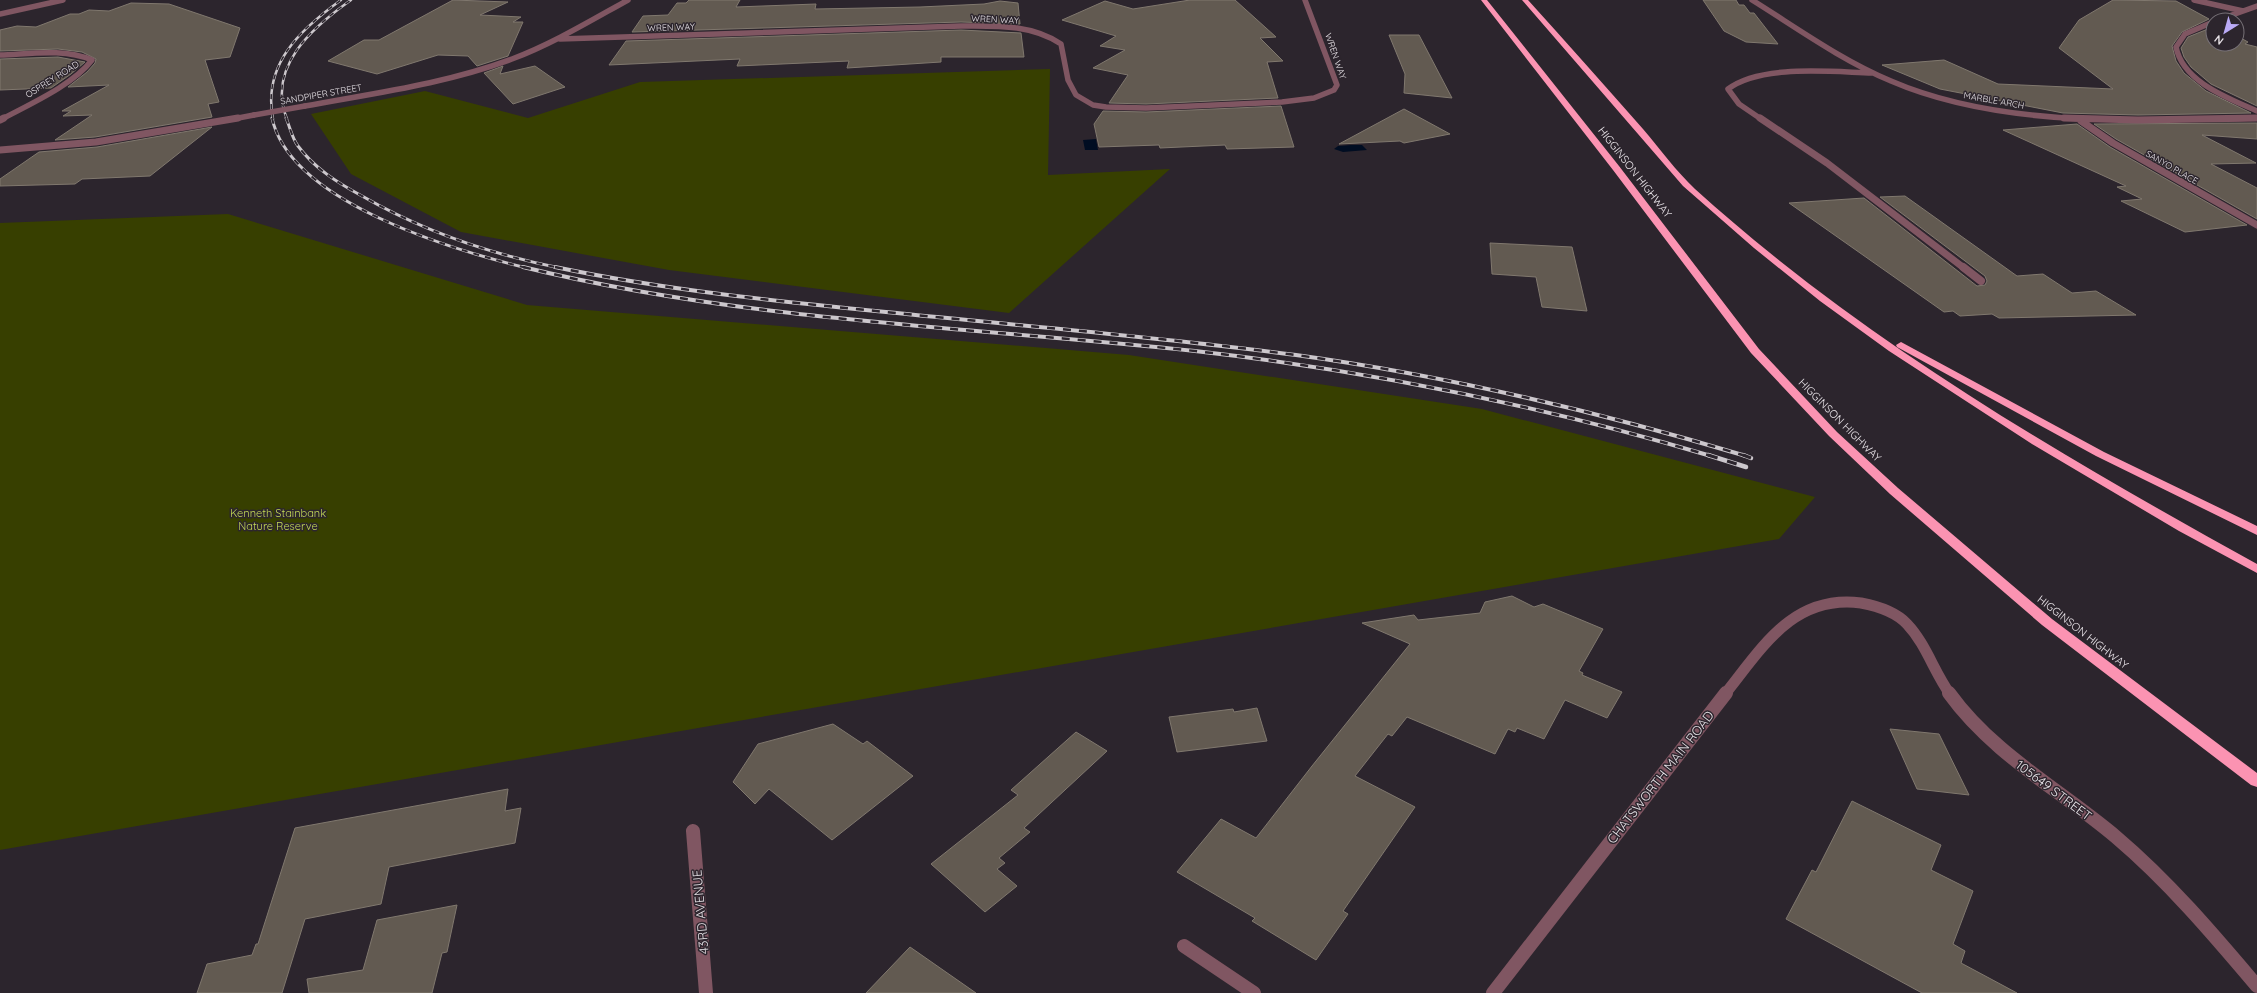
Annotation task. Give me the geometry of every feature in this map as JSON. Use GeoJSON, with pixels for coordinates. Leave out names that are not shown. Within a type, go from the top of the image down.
{"type":"FeatureCollection","features":[{"type":"Feature","properties":{"kind":"highway","name":"HIGGINSON HIGHWAY"},"geometry":{"type":"LineString","coordinates":[[1484,0],[1611,162],[1755,351],[1833,434],[1894,491],[2047,622],[2257,780]]}},
{"type":"Feature","properties":{"kind":"highway"},"geometry":{"type":"LineString","coordinates":[[1525,0],[1690,188],[1758,249],[1849,317],[2002,420],[2104,483],[2257,569]]}},
{"type":"Feature","properties":{"kind":"highway"},"geometry":{"type":"LineString","coordinates":[[1849,317],[2100,454],[2257,531]]}},
{"type":"Feature","properties":{"kind":"street"},"geometry":{"type":"LineString","coordinates":[[0,14],[63,0]]}},
{"type":"Feature","properties":{"kind":"street","name":"SANDPIPER STREET"},"geometry":{"type":"LineString","coordinates":[[0,150],[114,140],[445,79],[495,65],[560,39],[628,0]]}},
{"type":"Feature","properties":{"kind":"street","name":"WREN WAY"},"geometry":{"type":"LineString","coordinates":[[560,39],[961,26],[1012,27],[1045,35],[1061,44],[1068,80],[1076,95],[1093,105],[1146,108],[1282,102],[1314,98],[1334,90],[1336,85],[1305,0]]}},
{"type":"Feature","properties":{"kind":"street","name":"MARBLE ARCH"},"geometry":{"type":"LineString","coordinates":[[1752,0],[1874,73],[1912,89],[1956,102],[2007,112],[2081,120],[2257,118]]}},
{"type":"Feature","properties":{"kind":"street"},"geometry":{"type":"LineString","coordinates":[[2194,0],[2243,11],[2257,6]]}},
{"type":"Feature","properties":{"kind":"street"},"geometry":{"type":"LineString","coordinates":[[2205,25],[2182,35],[2176,46],[2176,58],[2183,67],[2205,85],[2257,111]]}},
{"type":"Feature","properties":{"kind":"street","name":"OSPREY ROAD"},"geometry":{"type":"LineString","coordinates":[[0,55],[64,54],[92,60],[91,64],[79,74],[0,120]]}},
{"type":"Feature","properties":{"kind":"street"},"geometry":{"type":"LineString","coordinates":[[1874,73],[1770,74],[1745,79],[1737,82],[1728,89],[1739,104],[1828,162],[1981,281]]}},
{"type":"Feature","properties":{"kind":"street","name":"SANYO PLACE"},"geometry":{"type":"LineString","coordinates":[[2081,120],[2113,143],[2257,225]]}},
{"type":"Feature","properties":{"kind":"street","name":"105649 STREET"},"geometry":{"type":"LineString","coordinates":[[1855,602],[1874,606],[1901,617],[1912,629],[1937,674],[1954,700],[1982,732],[2004,752],[2114,836],[2152,869],[2202,922],[2257,986]]}},
{"type":"Feature","properties":{"kind":"street","name":"CHATSWORTH MAIN ROAD"},"geometry":{"type":"LineString","coordinates":[[1493,993],[1705,719],[1773,634],[1798,613],[1817,605],[1855,602]]}},
{"type":"Feature","properties":{"kind":"street","name":"43RD AVENUE"},"geometry":{"type":"LineString","coordinates":[[693,831],[706,993]]}},
{"type":"Feature","properties":{"kind":"street"},"geometry":{"type":"LineString","coordinates":[[1184,946],[1254,993]]}},
{"type":"Feature","properties":{"kind":"green space"},"geometry":{"type":"Polygon","coordinates":[[[1050,69],[1048,175],[1170,169],[1009,313],[669,270],[461,232],[351,174],[311,114],[425,91],[528,118],[640,82],[1050,69]]]}},
{"type":"Feature","properties":{"kind":"green space","name":"Kenneth Stainbank Nature Reserve"},"geometry":{"type":"Polygon","coordinates":[[[228,214],[527,305],[1129,355],[1482,409],[1815,497],[1779,539],[0,850],[0,223],[228,214]]]}},
{"type":"Feature","properties":{"kind":"water"},"geometry":{"type":"Polygon","coordinates":[[[1096,139],[1098,150],[1085,150],[1083,140],[1096,139]]]}},
{"type":"Feature","properties":{"kind":"water"},"geometry":{"type":"Polygon","coordinates":[[[1362,145],[1367,150],[1343,152],[1334,149],[1338,146],[1362,145]]]}},
{"type":"Feature","properties":{"kind":"building"},"geometry":{"type":"Polygon","coordinates":[[[453,0],[508,2],[480,15],[521,17],[513,22],[523,22],[508,56],[477,66],[468,56],[438,55],[377,74],[328,61],[364,40],[379,40],[453,0]]]}},
{"type":"Feature","properties":{"kind":"building"},"geometry":{"type":"Polygon","coordinates":[[[689,0],[740,0],[736,7],[816,4],[815,9],[920,7],[984,4],[1000,1],[1018,3],[1020,24],[961,22],[632,32],[643,16],[668,15],[677,3],[686,3],[689,0]]]}},
{"type":"Feature","properties":{"kind":"building"},"geometry":{"type":"Polygon","coordinates":[[[1190,0],[1235,0],[1276,37],[1260,38],[1283,61],[1267,62],[1278,98],[1146,104],[1109,103],[1128,75],[1093,68],[1125,50],[1100,46],[1116,36],[1062,20],[1105,1],[1133,9],[1190,0]]]}},
{"type":"Feature","properties":{"kind":"building"},"geometry":{"type":"Polygon","coordinates":[[[1703,0],[1736,0],[1739,5],[1744,5],[1750,13],[1754,13],[1778,44],[1746,42],[1724,31],[1703,0]]]}},
{"type":"Feature","properties":{"kind":"building"},"geometry":{"type":"Polygon","coordinates":[[[2113,0],[2176,1],[2205,17],[2205,21],[2182,32],[2172,46],[2176,61],[2184,73],[2206,91],[2251,113],[2138,115],[2063,113],[1940,89],[1882,65],[1944,60],[1998,84],[2113,89],[2059,48],[2079,20],[2113,0]]]}},
{"type":"Feature","properties":{"kind":"building"},"geometry":{"type":"Polygon","coordinates":[[[131,3],[169,4],[240,28],[230,57],[205,60],[219,102],[208,104],[212,117],[95,137],[55,140],[92,115],[63,116],[71,111],[62,111],[109,85],[68,87],[87,72],[95,63],[96,59],[82,52],[58,49],[0,51],[0,30],[17,26],[36,27],[70,14],[79,14],[89,10],[109,11],[131,3]]]}},
{"type":"Feature","properties":{"kind":"building"},"geometry":{"type":"Polygon","coordinates":[[[961,30],[1021,33],[1024,57],[941,57],[941,62],[847,68],[849,61],[737,66],[740,59],[609,65],[626,41],[961,30]]]}},
{"type":"Feature","properties":{"kind":"building"},"geometry":{"type":"Polygon","coordinates":[[[2205,30],[2205,52],[2245,52],[2245,44],[2257,47],[2257,106],[2211,84],[2191,67],[2184,57],[2181,48],[2188,37],[2205,30]]]}},
{"type":"Feature","properties":{"kind":"building"},"geometry":{"type":"Polygon","coordinates":[[[1389,35],[1419,35],[1452,98],[1404,93],[1405,74],[1389,35]]]}},
{"type":"Feature","properties":{"kind":"building"},"geometry":{"type":"Polygon","coordinates":[[[58,57],[85,62],[51,88],[0,90],[0,59],[58,57]]]}},
{"type":"Feature","properties":{"kind":"building"},"geometry":{"type":"Polygon","coordinates":[[[503,66],[500,74],[535,66],[565,87],[513,104],[484,73],[503,66]]]}},
{"type":"Feature","properties":{"kind":"building"},"geometry":{"type":"Polygon","coordinates":[[[1281,106],[1294,147],[1227,149],[1225,145],[1160,148],[1159,145],[1099,147],[1094,124],[1103,111],[1146,112],[1281,106]]]}},
{"type":"Feature","properties":{"kind":"building"},"geometry":{"type":"Polygon","coordinates":[[[1404,109],[1450,134],[1404,143],[1400,141],[1339,144],[1404,109]]]}},
{"type":"Feature","properties":{"kind":"building"},"geometry":{"type":"Polygon","coordinates":[[[2257,123],[2257,139],[2202,135],[2256,163],[2211,164],[2257,188],[2257,219],[2116,139],[2094,124],[2257,123]]]}},
{"type":"Feature","properties":{"kind":"building"},"geometry":{"type":"Polygon","coordinates":[[[2077,124],[2110,147],[2247,225],[2185,232],[2121,201],[2142,199],[2117,187],[2126,186],[2003,130],[2077,124]]]}},
{"type":"Feature","properties":{"kind":"building"},"geometry":{"type":"Polygon","coordinates":[[[212,127],[150,176],[82,179],[75,184],[0,186],[0,179],[39,152],[97,147],[212,127]]]}},
{"type":"Feature","properties":{"kind":"building"},"geometry":{"type":"Polygon","coordinates":[[[1905,196],[2017,276],[2043,274],[2072,293],[2096,291],[2136,315],[1999,318],[1992,314],[1960,316],[1953,311],[1944,312],[1789,203],[1864,198],[1977,286],[1985,285],[1987,281],[1985,276],[1880,197],[1905,196]]]}},
{"type":"Feature","properties":{"kind":"building"},"geometry":{"type":"Polygon","coordinates":[[[1490,243],[1572,247],[1587,311],[1542,307],[1536,277],[1492,274],[1490,243]]]}},
{"type":"Feature","properties":{"kind":"building"},"geometry":{"type":"Polygon","coordinates":[[[1512,596],[1534,607],[1543,604],[1603,629],[1579,671],[1583,673],[1582,675],[1622,692],[1607,718],[1565,700],[1544,739],[1517,728],[1515,732],[1508,729],[1495,754],[1407,717],[1392,736],[1388,734],[1355,776],[1415,807],[1343,911],[1348,914],[1316,960],[1252,921],[1255,918],[1177,872],[1221,819],[1256,838],[1410,644],[1362,623],[1414,615],[1418,620],[1480,613],[1485,602],[1512,596]]]}},
{"type":"Feature","properties":{"kind":"building"},"geometry":{"type":"Polygon","coordinates":[[[1257,708],[1267,741],[1177,752],[1169,717],[1233,709],[1234,712],[1257,708]]]}},
{"type":"Feature","properties":{"kind":"building"},"geometry":{"type":"Polygon","coordinates":[[[833,724],[863,744],[867,741],[913,776],[832,840],[769,789],[755,804],[733,782],[758,744],[833,724]]]}},
{"type":"Feature","properties":{"kind":"building"},"geometry":{"type":"Polygon","coordinates":[[[1890,729],[1939,734],[1969,795],[1917,789],[1890,729]]]}},
{"type":"Feature","properties":{"kind":"building"},"geometry":{"type":"Polygon","coordinates":[[[1076,732],[1107,751],[1024,828],[1030,832],[999,858],[1005,863],[997,869],[1017,886],[985,912],[931,864],[1018,795],[1011,790],[1076,732]]]}},
{"type":"Feature","properties":{"kind":"building"},"geometry":{"type":"Polygon","coordinates":[[[508,789],[505,811],[521,808],[515,843],[389,867],[381,904],[305,919],[282,993],[197,993],[207,964],[252,955],[256,944],[258,944],[295,828],[508,789]]]}},
{"type":"Feature","properties":{"kind":"building"},"geometry":{"type":"Polygon","coordinates":[[[1852,801],[1941,845],[1931,870],[1973,891],[1953,944],[1965,951],[1961,963],[2017,993],[1922,993],[1786,919],[1812,870],[1816,872],[1852,801]]]}},
{"type":"Feature","properties":{"kind":"building"},"geometry":{"type":"Polygon","coordinates":[[[457,905],[447,952],[442,953],[432,993],[309,993],[307,979],[363,970],[377,920],[457,905]]]}},
{"type":"Feature","properties":{"kind":"building"},"geometry":{"type":"Polygon","coordinates":[[[910,947],[976,993],[866,993],[910,947]]]}},
{"type":"Feature","properties":{"kind":"railway"},"geometry":{"type":"LineString","coordinates":[[273,119],[271,99],[273,81],[279,65],[299,36],[312,23],[341,0]]}},
{"type":"Feature","properties":{"kind":"railway"},"geometry":{"type":"LineString","coordinates":[[287,119],[282,100],[283,82],[288,66],[297,50],[309,36],[322,23],[351,0]]}},
{"type":"Feature","properties":{"kind":"railway"},"geometry":{"type":"LineString","coordinates":[[272,118],[285,148],[309,174],[341,198],[378,218],[419,235],[458,249],[524,267]]}},
{"type":"Feature","properties":{"kind":"railway"},"geometry":{"type":"LineString","coordinates":[[286,118],[296,143],[311,161],[344,186],[385,209],[458,240],[508,256],[559,268]]}},
{"type":"Feature","properties":{"kind":"railway"},"geometry":{"type":"LineString","coordinates":[[524,267],[606,285],[689,300],[773,311],[1195,351],[1326,369],[1456,392],[1520,406],[1584,421],[1711,456]]}},
{"type":"Feature","properties":{"kind":"railway"},"geometry":{"type":"LineString","coordinates":[[555,267],[559,268]]}},
{"type":"Feature","properties":{"kind":"railway"},"geometry":{"type":"LineString","coordinates":[[559,268],[638,282],[720,294],[1194,343],[1296,355],[1410,373],[1579,410],[1745,456]]}},
{"type":"Feature","properties":{"kind":"railway"},"geometry":{"type":"LineString","coordinates":[[1708,455],[1746,467]]}},
{"type":"Feature","properties":{"kind":"railway"},"geometry":{"type":"LineString","coordinates":[[1745,456],[1751,458]]}}]}
